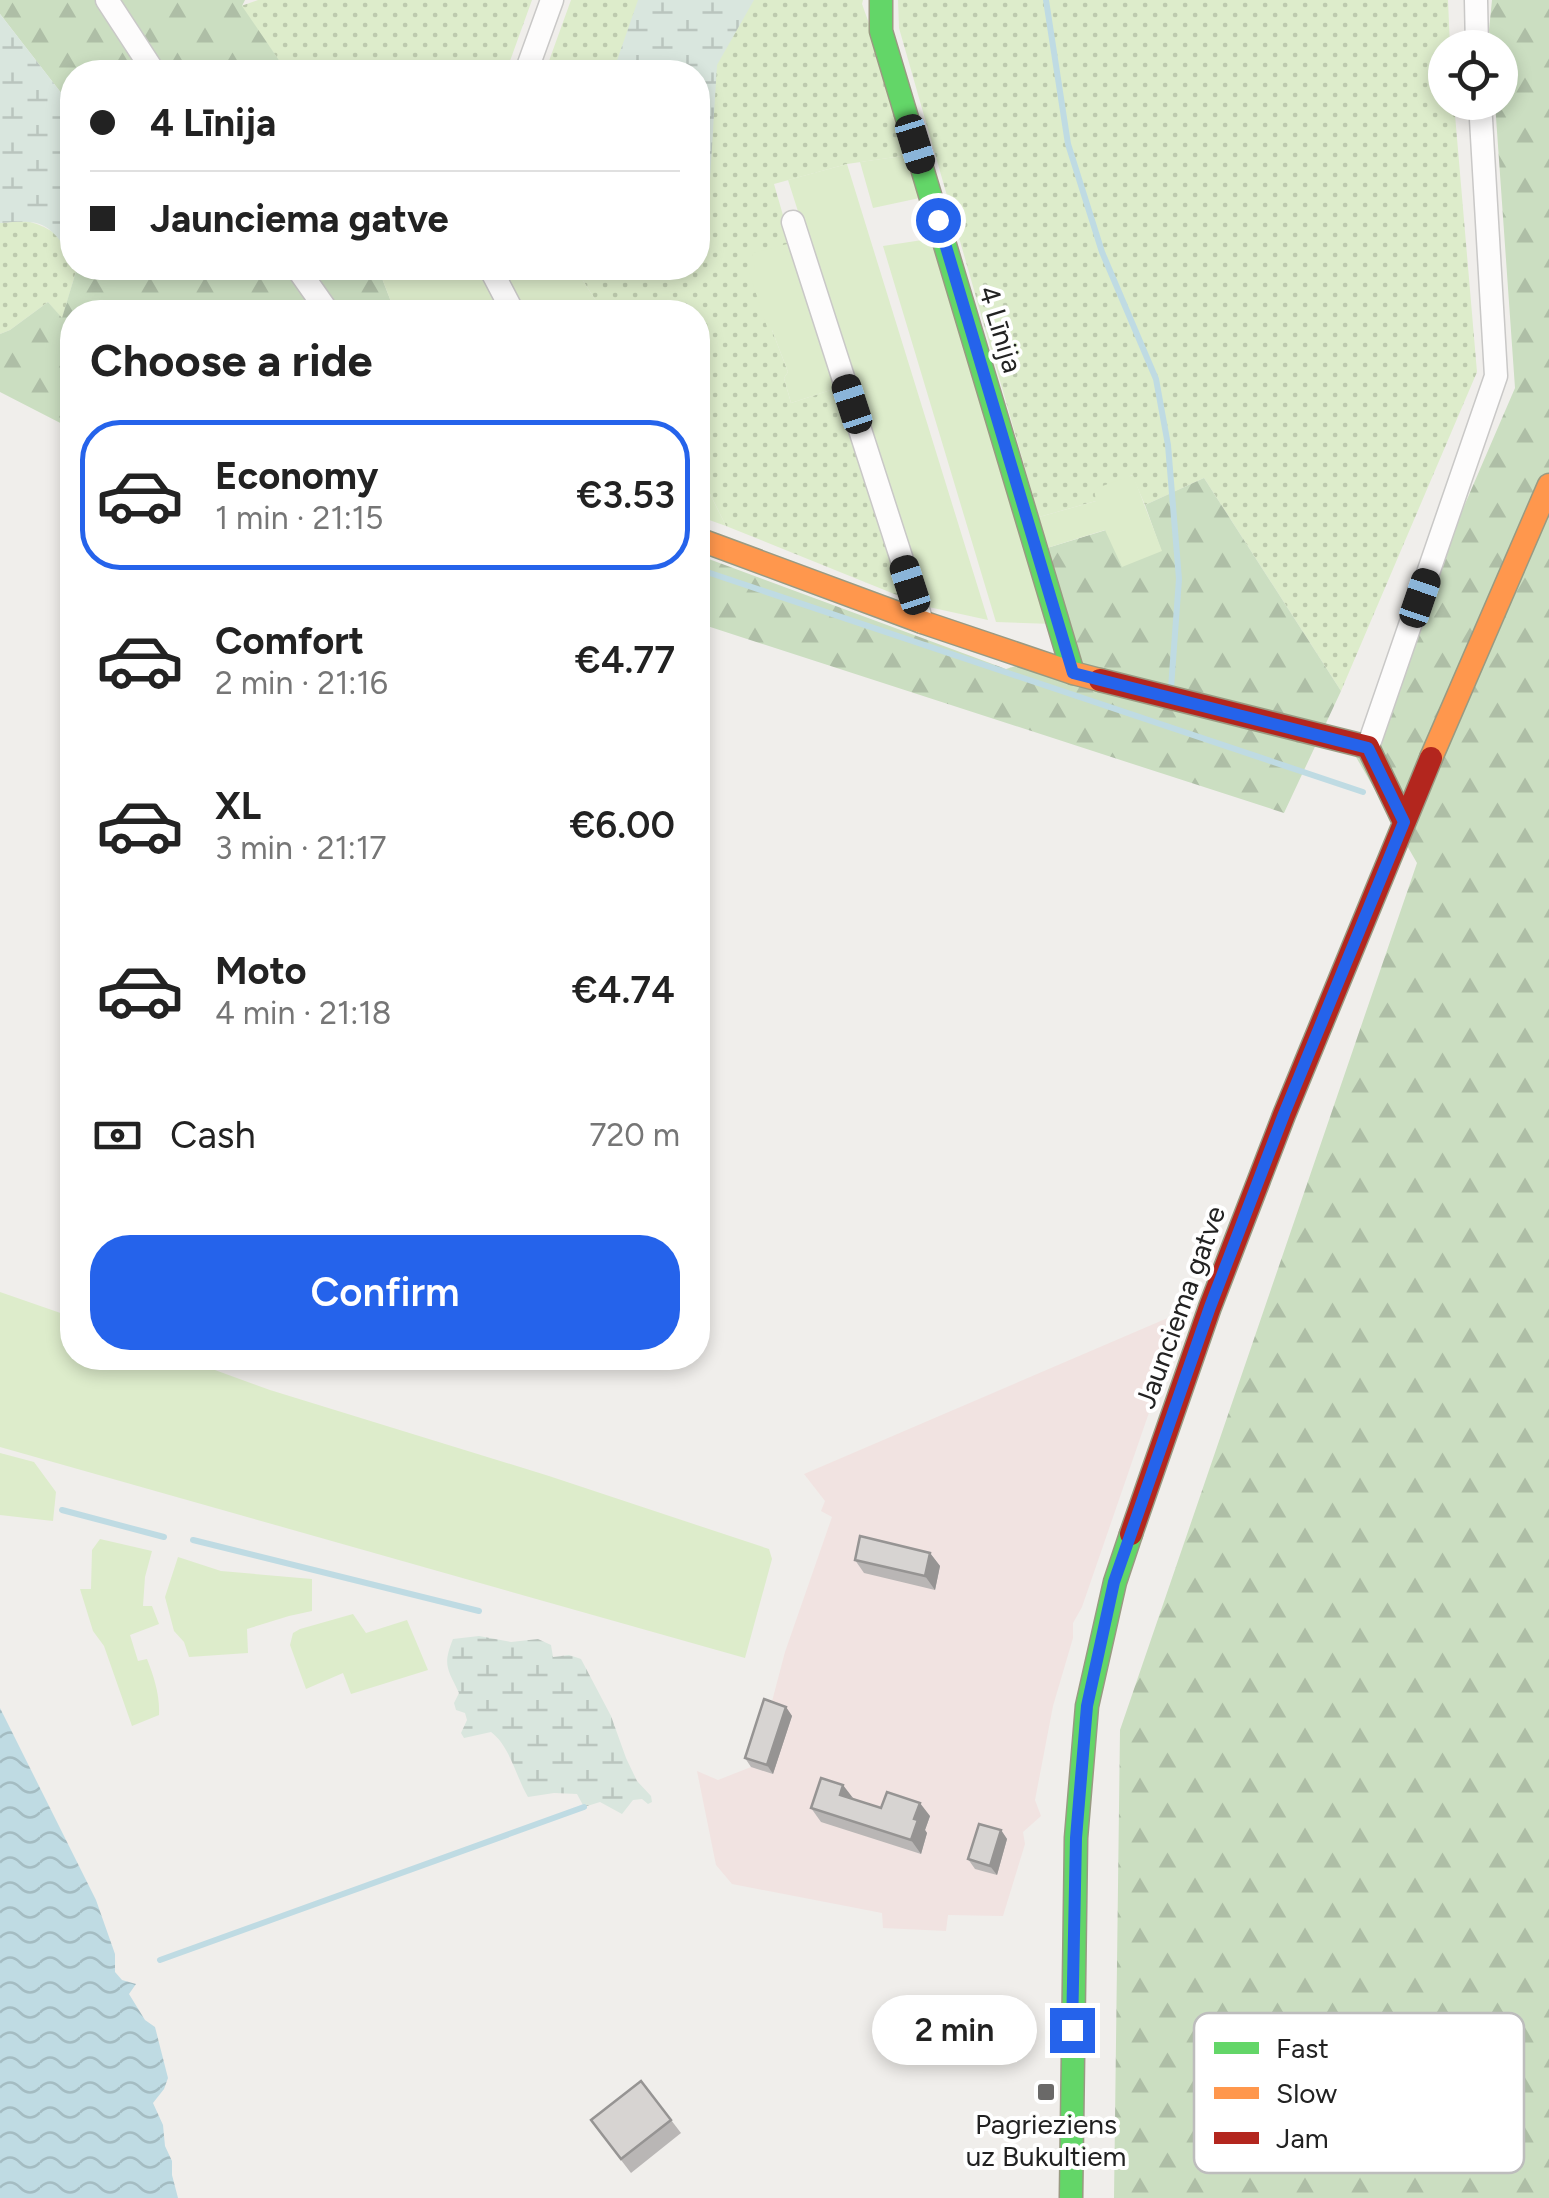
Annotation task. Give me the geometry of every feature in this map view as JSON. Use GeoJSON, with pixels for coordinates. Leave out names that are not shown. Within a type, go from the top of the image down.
{"type":"FeatureCollection","features":[{"type":"Feature","properties":{"kind":"main road","name":"4 Līnija"},"geometry":{"type":"LineString","coordinates":[[880,0],[881,31],[1073,673]]}},
{"type":"Feature","properties":{"kind":"main road","name":"Jaunciema gatve"},"geometry":{"type":"LineString","coordinates":[[1071,2198],[1076,1838],[1087,1706],[1114,1582],[1284,1114],[1468,666],[1549,484]]}},
{"type":"Feature","properties":{"kind":"main road"},"geometry":{"type":"LineString","coordinates":[[710,543],[1073,673],[1368,748],[1404,822]]}},
{"type":"Feature","properties":{"kind":"street"},"geometry":{"type":"LineString","coordinates":[[107,0],[146,60]]}},
{"type":"Feature","properties":{"kind":"street"},"geometry":{"type":"LineString","coordinates":[[530,60],[552,0]]}},
{"type":"Feature","properties":{"kind":"street"},"geometry":{"type":"LineString","coordinates":[[1476,0],[1476,30]]}},
{"type":"Feature","properties":{"kind":"street"},"geometry":{"type":"LineString","coordinates":[[1368,748],[1496,376],[1481,120]]}},
{"type":"Feature","properties":{"kind":"street"},"geometry":{"type":"LineString","coordinates":[[793,222],[922,622]]}},
{"type":"Feature","properties":{"kind":"shaded area"},"geometry":{"type":"Polygon","coordinates":[[[1184,1311],[1082,1607],[1073,1623],[1073,1638],[1053,1706],[1035,1800],[1041,1816],[1023,1832],[1025,1844],[1003,1916],[948,1915],[946,1931],[883,1928],[882,1913],[732,1884],[716,1865],[697,1771],[718,1780],[751,1767],[785,1652],[832,1517],[821,1511],[825,1501],[804,1474],[1184,1311]]]}},
{"type":"Feature","properties":{"kind":"green space"},"geometry":{"type":"Polygon","coordinates":[[[0,0],[245,0],[242,6],[279,60],[60,60],[60,92],[0,14],[0,0]]]}},
{"type":"Feature","properties":{"kind":"green space"},"geometry":{"type":"Polygon","coordinates":[[[258,0],[532,0],[510,60],[279,60],[241,6],[258,0]]]}},
{"type":"Feature","properties":{"kind":"green space"},"geometry":{"type":"Polygon","coordinates":[[[571,0],[863,0],[916,154],[847,164],[774,184],[791,243],[772,330],[788,372],[784,378],[791,403],[852,383],[924,606],[726,526],[710,494],[710,300],[595,300],[583,280],[710,280],[710,60],[549,60],[571,0]]]}},
{"type":"Feature","properties":{"kind":"green space"},"geometry":{"type":"Polygon","coordinates":[[[638,0],[754,0],[717,65],[710,179],[710,60],[617,60],[638,0]]]}},
{"type":"Feature","properties":{"kind":"green space"},"geometry":{"type":"Polygon","coordinates":[[[898,0],[1448,0],[1449,30],[1428,30],[1428,120],[1455,120],[1477,372],[1341,691],[1204,478],[1145,505],[1132,475],[1096,501],[1039,517],[899,28],[898,0]]]}},
{"type":"Feature","properties":{"kind":"green space"},"geometry":{"type":"Polygon","coordinates":[[[1492,0],[1549,0],[1549,2198],[1114,2198],[1120,1730],[1417,863],[1356,757],[1515,388],[1496,120],[1518,120],[1518,30],[1489,30],[1492,0]]]}},
{"type":"Feature","properties":{"kind":"green space"},"geometry":{"type":"Polygon","coordinates":[[[0,14],[60,92],[60,241],[43,225],[0,223],[0,14]]]}},
{"type":"Feature","properties":{"kind":"green space"},"geometry":{"type":"Polygon","coordinates":[[[916,154],[929,196],[873,208],[860,162],[916,154]]]}},
{"type":"Feature","properties":{"kind":"green space"},"geometry":{"type":"Polygon","coordinates":[[[847,164],[988,620],[924,606],[788,180],[847,164]]]}},
{"type":"Feature","properties":{"kind":"green space"},"geometry":{"type":"Polygon","coordinates":[[[26,221],[60,238],[60,280],[73,280],[68,300],[60,300],[60,317],[48,302],[0,334],[0,223],[26,221]]]}},
{"type":"Feature","properties":{"kind":"green space"},"geometry":{"type":"Polygon","coordinates":[[[942,237],[1053,624],[996,622],[883,246],[942,237]]]}},
{"type":"Feature","properties":{"kind":"green space"},"geometry":{"type":"Polygon","coordinates":[[[791,243],[840,387],[791,403],[784,378],[788,372],[772,330],[768,330],[749,272],[755,269],[752,253],[791,243]]]}},
{"type":"Feature","properties":{"kind":"green space"},"geometry":{"type":"Polygon","coordinates":[[[73,280],[383,280],[390,300],[67,300],[73,280]]]}},
{"type":"Feature","properties":{"kind":"green space"},"geometry":{"type":"Polygon","coordinates":[[[383,280],[583,280],[595,300],[390,300],[383,280]]]}},
{"type":"Feature","properties":{"kind":"green space"},"geometry":{"type":"Polygon","coordinates":[[[48,302],[60,316],[60,423],[0,392],[0,334],[48,302]]]}},
{"type":"Feature","properties":{"kind":"green space"},"geometry":{"type":"Polygon","coordinates":[[[1133,475],[1162,551],[1122,567],[1105,530],[1047,548],[1039,517],[1096,501],[1094,489],[1133,475]]]}},
{"type":"Feature","properties":{"kind":"green space"},"geometry":{"type":"Polygon","coordinates":[[[1204,478],[1341,691],[1284,813],[710,627],[710,559],[1006,669],[1060,652],[1034,552],[1106,530],[1161,550],[1145,505],[1204,478]]]}},
{"type":"Feature","properties":{"kind":"green space"},"geometry":{"type":"Polygon","coordinates":[[[710,494],[726,526],[710,520],[710,494]]]}},
{"type":"Feature","properties":{"kind":"green space"},"geometry":{"type":"Polygon","coordinates":[[[0,1292],[60,1313],[60,1370],[215,1370],[769,1549],[772,1559],[745,1658],[0,1447],[0,1292]]]}},
{"type":"Feature","properties":{"kind":"green space"},"geometry":{"type":"Polygon","coordinates":[[[0,1453],[34,1462],[56,1492],[53,1521],[0,1515],[0,1453]]]}},
{"type":"Feature","properties":{"kind":"green space"},"geometry":{"type":"Polygon","coordinates":[[[100,1539],[152,1551],[143,1606],[152,1606],[159,1624],[130,1635],[138,1661],[147,1659],[150,1666],[159,1715],[132,1726],[80,1589],[91,1589],[92,1550],[100,1539]]]}},
{"type":"Feature","properties":{"kind":"green space"},"geometry":{"type":"Polygon","coordinates":[[[178,1557],[221,1571],[312,1579],[312,1611],[247,1629],[248,1653],[189,1657],[184,1642],[174,1631],[165,1597],[178,1557]]]}},
{"type":"Feature","properties":{"kind":"green space"},"geometry":{"type":"Polygon","coordinates":[[[353,1614],[366,1633],[407,1620],[428,1670],[351,1694],[343,1673],[306,1689],[290,1645],[293,1633],[353,1614]]]}},
{"type":"Feature","properties":{"kind":"green space"},"geometry":{"type":"Polygon","coordinates":[[[479,1636],[511,1642],[538,1639],[551,1645],[553,1657],[569,1655],[581,1659],[611,1716],[637,1781],[652,1802],[633,1800],[622,1814],[600,1802],[584,1807],[577,1794],[528,1797],[498,1738],[491,1732],[464,1738],[461,1733],[467,1720],[465,1713],[456,1710],[454,1703],[459,1693],[448,1667],[448,1655],[453,1639],[479,1636]]]}},
{"type":"Feature","properties":{"kind":"water"},"geometry":{"type":"Polygon","coordinates":[[[0,1708],[96,1900],[115,1954],[115,1972],[122,1980],[136,1984],[129,1994],[145,2020],[155,2027],[168,2078],[153,2103],[163,2125],[178,2198],[0,2198],[0,1708]]]}},
{"type":"Feature","properties":{"kind":"building"},"geometry":{"type":"Polygon","coordinates":[[[860,1536],[930,1553],[925,1576],[855,1560],[860,1536]]]}},
{"type":"Feature","properties":{"kind":"building"},"geometry":{"type":"Polygon","coordinates":[[[764,1699],[786,1707],[767,1765],[745,1758],[764,1699]]]}},
{"type":"Feature","properties":{"kind":"building"},"geometry":{"type":"Polygon","coordinates":[[[821,1778],[843,1785],[840,1795],[881,1808],[887,1792],[920,1803],[911,1840],[811,1808],[821,1778]]]}},
{"type":"Feature","properties":{"kind":"building"},"geometry":{"type":"Polygon","coordinates":[[[979,1824],[1001,1830],[990,1866],[968,1859],[979,1824]]]}},
{"type":"Feature","properties":{"kind":"building"},"geometry":{"type":"Polygon","coordinates":[[[641,2081],[671,2120],[621,2159],[591,2120],[641,2081]]]}},
{"type":"Feature","properties":{"kind":"waterway"},"geometry":{"type":"LineString","coordinates":[[1046,0],[1068,144],[1102,252],[1156,379],[1168,445],[1179,579],[1171,688]]}},
{"type":"Feature","properties":{"kind":"waterway"},"geometry":{"type":"LineString","coordinates":[[710,573],[1363,792]]}},
{"type":"Feature","properties":{"kind":"waterway"},"geometry":{"type":"LineString","coordinates":[[62,1510],[164,1537]]}},
{"type":"Feature","properties":{"kind":"waterway"},"geometry":{"type":"LineString","coordinates":[[193,1540],[479,1611]]}},
{"type":"Feature","properties":{"kind":"waterway"},"geometry":{"type":"LineString","coordinates":[[160,1960],[584,1807]]}},
{"type":"Feature","properties":{"kind":"traffic: fast"},"geometry":{"type":"LineString","coordinates":[[881,0],[881,31],[1073,673]]}},
{"type":"Feature","properties":{"kind":"traffic: fast"},"geometry":{"type":"LineString","coordinates":[[1071,2198],[1076,1838],[1087,1706],[1115,1582],[1131,1534]]}},
{"type":"Feature","properties":{"kind":"traffic: slow"},"geometry":{"type":"LineString","coordinates":[[1431,758],[1549,485]]}},
{"type":"Feature","properties":{"kind":"traffic: slow"},"geometry":{"type":"LineString","coordinates":[[710,543],[922,622],[1100,680]]}},
{"type":"Feature","properties":{"kind":"traffic: jam"},"geometry":{"type":"LineString","coordinates":[[1100,680],[1368,747],[1404,822]]}},
{"type":"Feature","properties":{"kind":"traffic: jam"},"geometry":{"type":"LineString","coordinates":[[1131,1534],[1210,1307],[1284,1115],[1431,758]]}},
{"type":"Feature","properties":{"kind":"place","name":"Pagrieziens uz Bukultiem"},"geometry":{"type":"Point","coordinates":[1046,2092]}},
{"type":"Feature","properties":{"kind":"route"},"geometry":{"type":"LineString","coordinates":[[938,220],[1073,673],[1368,748],[1404,822],[1210,1307],[1114,1582],[1087,1706],[1074,1881],[1072,2030]]}}]}
